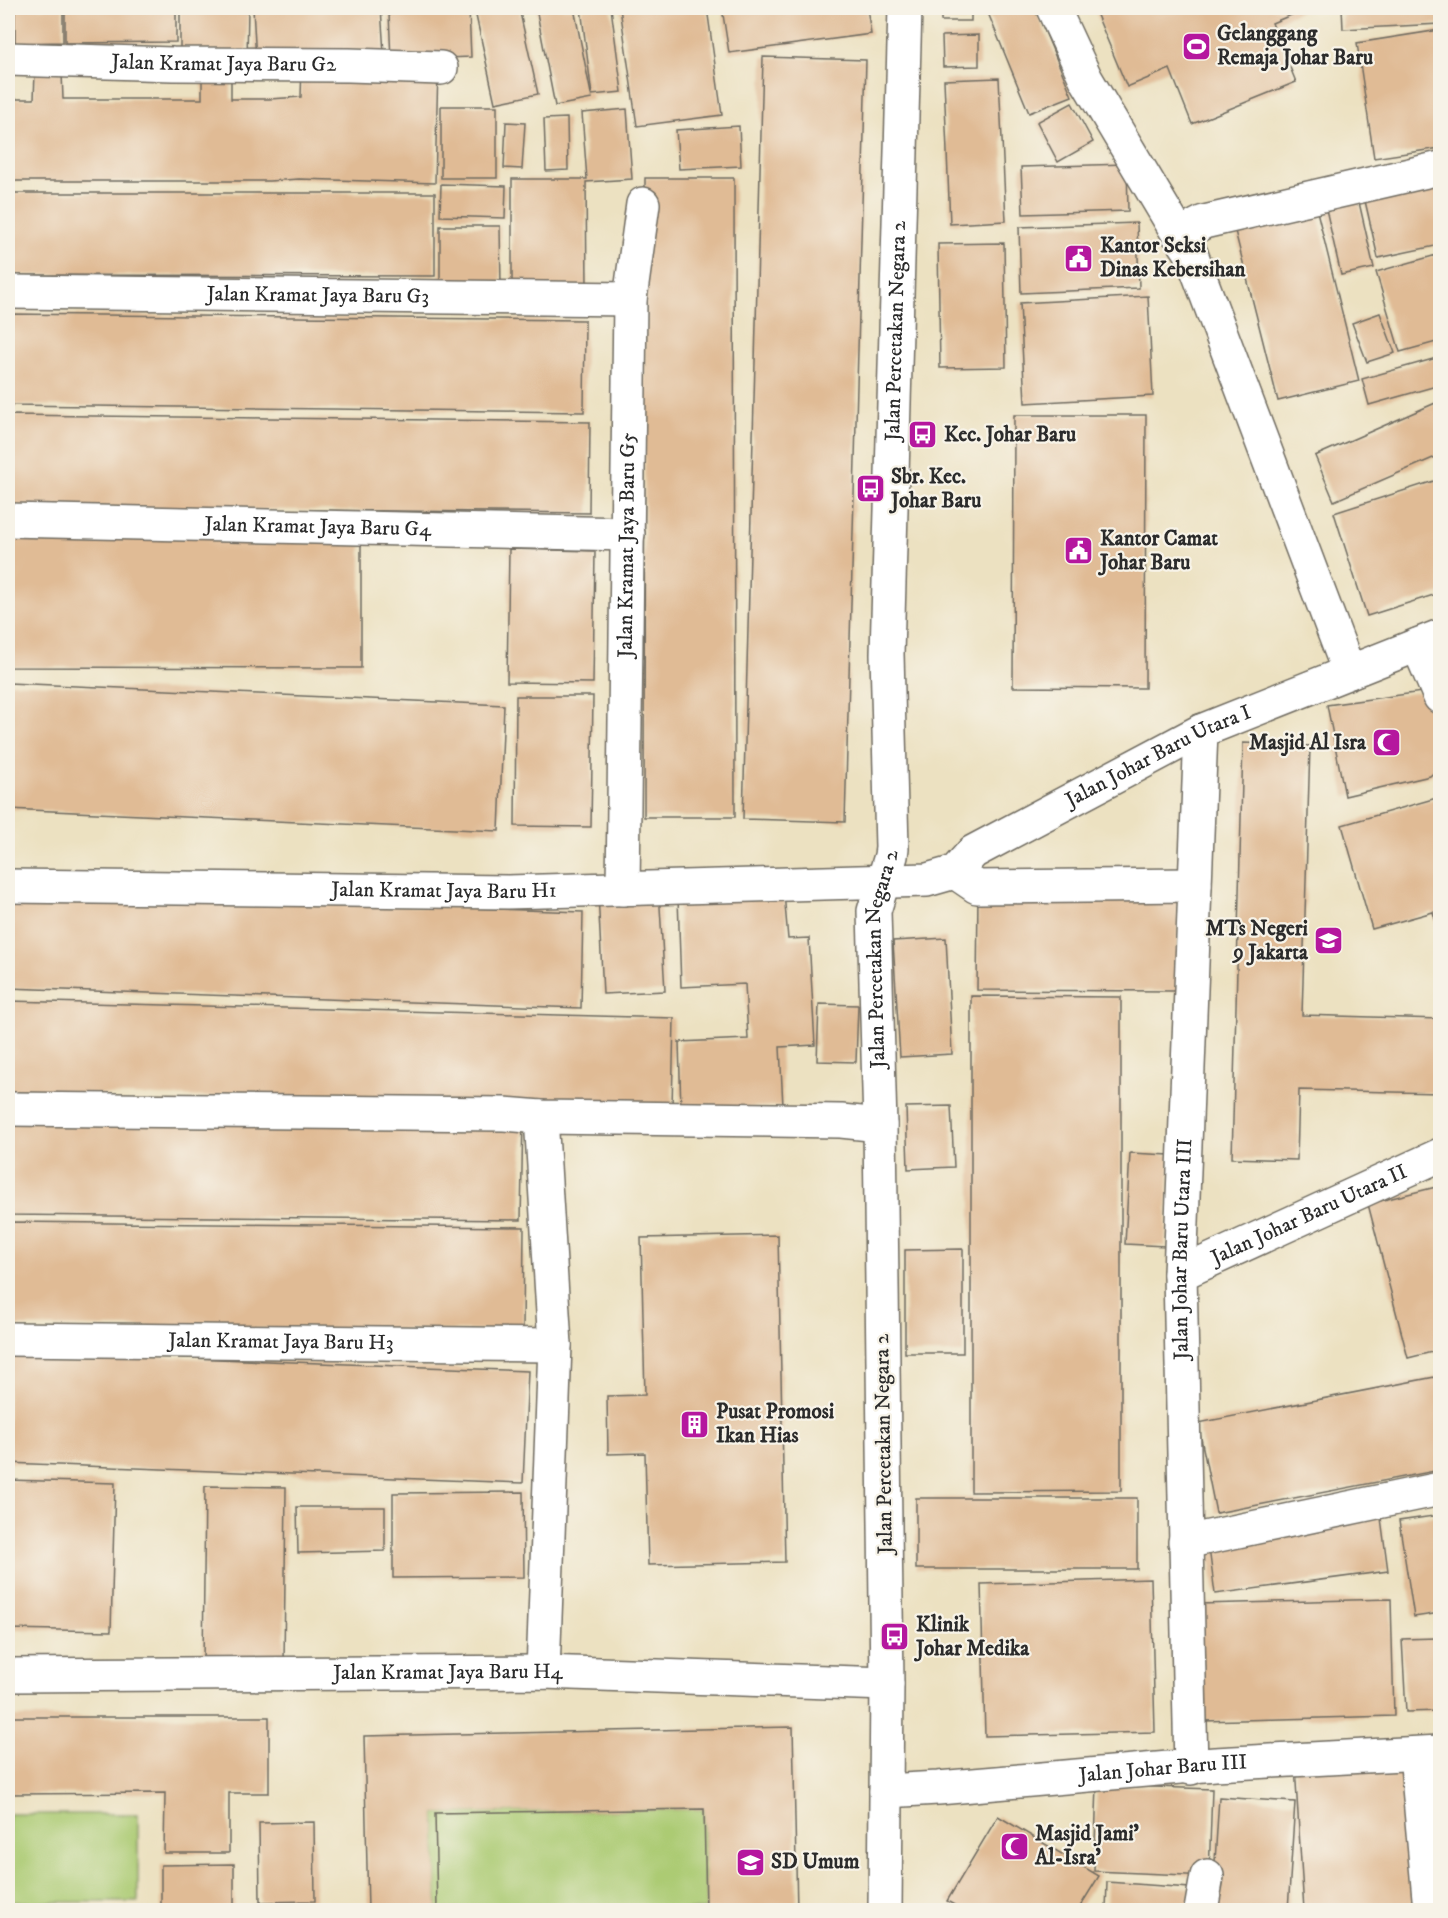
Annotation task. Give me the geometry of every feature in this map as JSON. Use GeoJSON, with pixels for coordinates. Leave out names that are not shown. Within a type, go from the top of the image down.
{"type":"FeatureCollection","features":[{"type":"Feature","properties":{"kind":"street","name":"Jalan Percetakan Negara 2"},"geometry":{"type":"LineString","coordinates":[[885,1911],[887,1684],[880,1125],[874,911],[892,848],[887,654],[905,8]]}},
{"type":"Feature","properties":{"kind":"street"},"geometry":{"type":"LineString","coordinates":[[1053,8],[1086,79],[1190,252],[1349,672]]}},
{"type":"Feature","properties":{"kind":"street","name":"Jalan Kramat Jaya Baru G2"},"geometry":{"type":"LineString","coordinates":[[8,59],[441,68]]}},
{"type":"Feature","properties":{"kind":"street"},"geometry":{"type":"LineString","coordinates":[[1179,235],[1203,222],[1440,168]]}},
{"type":"Feature","properties":{"kind":"street","name":"Jalan Kramat Jaya Baru G5"},"geometry":{"type":"LineString","coordinates":[[623,889],[630,299],[643,204]]}},
{"type":"Feature","properties":{"kind":"street","name":"Jalan Kramat Jaya Baru G3"},"geometry":{"type":"LineString","coordinates":[[8,292],[630,299]]}},
{"type":"Feature","properties":{"kind":"street","name":"Jalan Kramat Jaya Baru G4"},"geometry":{"type":"LineString","coordinates":[[8,520],[628,534]]}},
{"type":"Feature","properties":{"kind":"street"},"geometry":{"type":"LineString","coordinates":[[1429,641],[1440,697]]}},
{"type":"Feature","properties":{"kind":"street","name":"Jalan Johar Baru Utara I"},"geometry":{"type":"LineString","coordinates":[[955,872],[973,852],[1201,731],[1429,641]]}},
{"type":"Feature","properties":{"kind":"street","name":"Jalan Johar Baru Utara III"},"geometry":{"type":"LineString","coordinates":[[1191,1768],[1180,1274],[1201,731]]}},
{"type":"Feature","properties":{"kind":"street"},"geometry":{"type":"LineString","coordinates":[[883,882],[927,880],[955,872],[977,887],[1195,885]]}},
{"type":"Feature","properties":{"kind":"street","name":"Jalan Kramat Jaya Baru H1"},"geometry":{"type":"LineString","coordinates":[[8,886],[508,892],[883,882]]}},
{"type":"Feature","properties":{"kind":"street"},"geometry":{"type":"LineString","coordinates":[[8,1109],[504,1114],[541,1117],[841,1121],[880,1125]]}},
{"type":"Feature","properties":{"kind":"street"},"geometry":{"type":"LineString","coordinates":[[541,1117],[555,1345],[543,1672]]}},
{"type":"Feature","properties":{"kind":"street","name":"Jalan Johar Baru Utara II"},"geometry":{"type":"LineString","coordinates":[[1180,1274],[1440,1155]]}},
{"type":"Feature","properties":{"kind":"street","name":"Jalan Kramat Jaya Baru H3"},"geometry":{"type":"LineString","coordinates":[[8,1339],[555,1345]]}},
{"type":"Feature","properties":{"kind":"street"},"geometry":{"type":"LineString","coordinates":[[1185,1542],[1440,1489]]}},
{"type":"Feature","properties":{"kind":"street","name":"Jalan Kramat Jaya Baru H4"},"geometry":{"type":"LineString","coordinates":[[8,1675],[543,1672],[887,1684]]}},
{"type":"Feature","properties":{"kind":"street"},"geometry":{"type":"LineString","coordinates":[[1428,1753],[1429,1898]]}},
{"type":"Feature","properties":{"kind":"street","name":"Jalan Johar Baru III"},"geometry":{"type":"LineString","coordinates":[[886,1791],[1191,1768],[1215,1764],[1428,1753]]}},
{"type":"Feature","properties":{"kind":"street"},"geometry":{"type":"LineString","coordinates":[[1201,1911],[1207,1876]]}},
{"type":"Feature","properties":{"kind":"green space"},"geometry":{"type":"Polygon","coordinates":[[[704,1809],[706,1910],[437,1910],[435,1813],[704,1809]]]}},
{"type":"Feature","properties":{"kind":"green space"},"geometry":{"type":"Polygon","coordinates":[[[8,1814],[138,1814],[138,1902],[8,1902],[8,1814]]]}},
{"type":"Feature","properties":{"kind":"building"},"geometry":{"type":"Polygon","coordinates":[[[15,8],[63,8],[63,42],[15,43],[15,8]]]}},
{"type":"Feature","properties":{"kind":"building"},"geometry":{"type":"Polygon","coordinates":[[[65,8],[176,8],[176,42],[65,43],[65,8]]]}},
{"type":"Feature","properties":{"kind":"building"},"geometry":{"type":"Polygon","coordinates":[[[180,8],[248,8],[247,59],[180,59],[180,8]]]}},
{"type":"Feature","properties":{"kind":"building"},"geometry":{"type":"Polygon","coordinates":[[[253,8],[381,8],[384,53],[256,61],[253,8]]]}},
{"type":"Feature","properties":{"kind":"building"},"geometry":{"type":"Polygon","coordinates":[[[490,8],[519,8],[538,94],[495,103],[475,11],[490,8]]]}},
{"type":"Feature","properties":{"kind":"building"},"geometry":{"type":"Polygon","coordinates":[[[536,8],[574,8],[592,99],[555,106],[536,8]]]}},
{"type":"Feature","properties":{"kind":"building"},"geometry":{"type":"Polygon","coordinates":[[[581,8],[611,8],[622,92],[592,95],[581,8]]]}},
{"type":"Feature","properties":{"kind":"building"},"geometry":{"type":"Polygon","coordinates":[[[620,8],[707,8],[722,115],[637,126],[620,8]]]}},
{"type":"Feature","properties":{"kind":"building"},"geometry":{"type":"Polygon","coordinates":[[[722,8],[867,8],[871,34],[729,53],[722,8]]]}},
{"type":"Feature","properties":{"kind":"building"},"geometry":{"type":"Polygon","coordinates":[[[941,8],[971,8],[971,21],[941,21],[941,8]]]}},
{"type":"Feature","properties":{"kind":"building"},"geometry":{"type":"Polygon","coordinates":[[[986,8],[1035,8],[1072,96],[1029,113],[986,8]]]}},
{"type":"Feature","properties":{"kind":"building","name":"Gelanggang Remaja Johar Baru"},"geometry":{"type":"Polygon","coordinates":[[[1094,8],[1308,8],[1272,23],[1296,82],[1192,124],[1170,69],[1127,87],[1094,8]]]}},
{"type":"Feature","properties":{"kind":"building"},"geometry":{"type":"Polygon","coordinates":[[[1342,8],[1440,8],[1440,24],[1343,29],[1342,8]]]}},
{"type":"Feature","properties":{"kind":"building"},"geometry":{"type":"Polygon","coordinates":[[[469,10],[471,57],[391,60],[389,13],[469,10]]]}},
{"type":"Feature","properties":{"kind":"building"},"geometry":{"type":"Polygon","coordinates":[[[1440,30],[1440,148],[1374,158],[1357,43],[1440,30]]]}},
{"type":"Feature","properties":{"kind":"building"},"geometry":{"type":"Polygon","coordinates":[[[979,35],[979,66],[943,67],[942,36],[979,35]]]}},
{"type":"Feature","properties":{"kind":"building"},"geometry":{"type":"Polygon","coordinates":[[[763,57],[866,60],[845,822],[743,819],[763,57]]]}},
{"type":"Feature","properties":{"kind":"building"},"geometry":{"type":"Polygon","coordinates":[[[302,65],[438,69],[435,183],[299,179],[8,181],[8,99],[34,99],[35,73],[62,73],[63,99],[202,99],[202,77],[231,77],[231,99],[269,99],[301,97],[302,65]]]}},
{"type":"Feature","properties":{"kind":"building"},"geometry":{"type":"Polygon","coordinates":[[[999,78],[1006,221],[950,224],[944,80],[999,78]]]}},
{"type":"Feature","properties":{"kind":"building"},"geometry":{"type":"Polygon","coordinates":[[[1072,103],[1093,142],[1058,162],[1037,122],[1072,103]]]}},
{"type":"Feature","properties":{"kind":"building"},"geometry":{"type":"Polygon","coordinates":[[[441,106],[497,106],[497,178],[441,178],[441,106]]]}},
{"type":"Feature","properties":{"kind":"building"},"geometry":{"type":"Polygon","coordinates":[[[627,109],[632,179],[586,182],[587,287],[512,288],[512,179],[587,179],[582,113],[627,109]]]}},
{"type":"Feature","properties":{"kind":"building"},"geometry":{"type":"Polygon","coordinates":[[[567,118],[568,170],[546,171],[544,119],[567,118]]]}},
{"type":"Feature","properties":{"kind":"building"},"geometry":{"type":"Polygon","coordinates":[[[506,122],[525,123],[522,169],[504,168],[506,122]]]}},
{"type":"Feature","properties":{"kind":"building"},"geometry":{"type":"Polygon","coordinates":[[[739,126],[741,166],[679,169],[676,130],[739,126]]]}},
{"type":"Feature","properties":{"kind":"building"},"geometry":{"type":"Polygon","coordinates":[[[1127,164],[1128,211],[1023,214],[1021,167],[1127,164]]]}},
{"type":"Feature","properties":{"kind":"building"},"geometry":{"type":"Polygon","coordinates":[[[1440,176],[1440,245],[1378,258],[1363,192],[1440,176]]]}},
{"type":"Feature","properties":{"kind":"building"},"geometry":{"type":"Polygon","coordinates":[[[645,178],[734,178],[735,817],[644,817],[645,178]]]}},
{"type":"Feature","properties":{"kind":"building"},"geometry":{"type":"Polygon","coordinates":[[[441,184],[506,186],[505,218],[440,216],[441,184]]]}},
{"type":"Feature","properties":{"kind":"building"},"geometry":{"type":"Polygon","coordinates":[[[1356,189],[1374,268],[1341,275],[1323,196],[1356,189]]]}},
{"type":"Feature","properties":{"kind":"building"},"geometry":{"type":"Polygon","coordinates":[[[8,193],[435,193],[435,276],[8,275],[8,193]]]}},
{"type":"Feature","properties":{"kind":"building"},"geometry":{"type":"Polygon","coordinates":[[[1314,199],[1359,381],[1278,401],[1232,219],[1314,199]]]}},
{"type":"Feature","properties":{"kind":"building","name":"Kantor Seksi Dinas Kebersihan"},"geometry":{"type":"Polygon","coordinates":[[[1137,223],[1139,288],[1021,293],[1019,227],[1137,223]]]}},
{"type":"Feature","properties":{"kind":"building"},"geometry":{"type":"Polygon","coordinates":[[[440,226],[500,226],[501,286],[440,287],[440,226]]]}},
{"type":"Feature","properties":{"kind":"building"},"geometry":{"type":"Polygon","coordinates":[[[1004,243],[1006,367],[940,368],[938,244],[1004,243]]]}},
{"type":"Feature","properties":{"kind":"building"},"geometry":{"type":"Polygon","coordinates":[[[1440,254],[1440,341],[1400,352],[1376,272],[1440,254]]]}},
{"type":"Feature","properties":{"kind":"building"},"geometry":{"type":"Polygon","coordinates":[[[1148,296],[1153,396],[1025,403],[1020,303],[1148,296]]]}},
{"type":"Feature","properties":{"kind":"building"},"geometry":{"type":"Polygon","coordinates":[[[1380,313],[1395,353],[1367,362],[1352,323],[1380,313]]]}},
{"type":"Feature","properties":{"kind":"building"},"geometry":{"type":"Polygon","coordinates":[[[8,314],[585,320],[584,412],[8,405],[8,314]]]}},
{"type":"Feature","properties":{"kind":"building"},"geometry":{"type":"Polygon","coordinates":[[[1440,357],[1440,385],[1369,405],[1362,379],[1440,357]]]}},
{"type":"Feature","properties":{"kind":"building"},"geometry":{"type":"Polygon","coordinates":[[[1440,401],[1440,455],[1334,501],[1315,456],[1440,401]]]}},
{"type":"Feature","properties":{"kind":"building"},"geometry":{"type":"Polygon","coordinates":[[[8,415],[590,422],[589,513],[8,507],[8,415]]]}},
{"type":"Feature","properties":{"kind":"building","name":"Kantor Camat Johar Baru"},"geometry":{"type":"Polygon","coordinates":[[[1014,415],[1146,415],[1145,688],[1013,687],[1014,415]]]}},
{"type":"Feature","properties":{"kind":"building"},"geometry":{"type":"Polygon","coordinates":[[[1440,479],[1440,593],[1367,616],[1334,513],[1440,479]]]}},
{"type":"Feature","properties":{"kind":"building"},"geometry":{"type":"Polygon","coordinates":[[[8,532],[361,533],[361,668],[8,667],[8,532]]]}},
{"type":"Feature","properties":{"kind":"building"},"geometry":{"type":"Polygon","coordinates":[[[509,549],[595,551],[593,683],[507,682],[509,549]]]}},
{"type":"Feature","properties":{"kind":"building"},"geometry":{"type":"Polygon","coordinates":[[[8,683],[504,705],[499,831],[8,809],[8,683]]]}},
{"type":"Feature","properties":{"kind":"building","name":"Masjid Al Isra"},"geometry":{"type":"Polygon","coordinates":[[[1429,691],[1440,718],[1440,767],[1430,776],[1345,796],[1327,705],[1429,691]]]}},
{"type":"Feature","properties":{"kind":"building"},"geometry":{"type":"Polygon","coordinates":[[[516,696],[593,696],[591,827],[515,826],[516,696]]]}},
{"type":"Feature","properties":{"kind":"building"},"geometry":{"type":"Polygon","coordinates":[[[1243,743],[1310,746],[1302,1015],[1440,1019],[1440,1093],[1299,1090],[1297,1160],[1232,1158],[1243,743]]]}},
{"type":"Feature","properties":{"kind":"building"},"geometry":{"type":"Polygon","coordinates":[[[1440,797],[1440,935],[1433,912],[1372,929],[1342,825],[1440,797]]]}},
{"type":"Feature","properties":{"kind":"building"},"geometry":{"type":"Polygon","coordinates":[[[659,890],[665,991],[603,994],[598,893],[659,890]]]}},
{"type":"Feature","properties":{"kind":"building"},"geometry":{"type":"Polygon","coordinates":[[[8,892],[583,912],[581,1008],[8,988],[8,892]]]}},
{"type":"Feature","properties":{"kind":"building"},"geometry":{"type":"Polygon","coordinates":[[[978,892],[1178,893],[1178,991],[977,990],[978,892]]]}},
{"type":"Feature","properties":{"kind":"building"},"geometry":{"type":"Polygon","coordinates":[[[784,893],[788,939],[809,938],[815,1045],[780,1047],[783,1106],[681,1110],[679,1042],[748,1039],[745,984],[681,987],[678,898],[784,893]]]}},
{"type":"Feature","properties":{"kind":"building"},"geometry":{"type":"Polygon","coordinates":[[[946,938],[952,1054],[900,1057],[893,941],[946,938]]]}},
{"type":"Feature","properties":{"kind":"building"},"geometry":{"type":"Polygon","coordinates":[[[971,996],[1121,997],[1121,1491],[971,1492],[971,996]]]}},
{"type":"Feature","properties":{"kind":"building"},"geometry":{"type":"Polygon","coordinates":[[[8,1001],[674,1018],[672,1108],[8,1092],[8,1001]]]}},
{"type":"Feature","properties":{"kind":"building"},"geometry":{"type":"Polygon","coordinates":[[[819,1004],[858,1005],[856,1062],[817,1061],[819,1004]]]}},
{"type":"Feature","properties":{"kind":"building"},"geometry":{"type":"Polygon","coordinates":[[[951,1106],[954,1167],[908,1169],[906,1107],[951,1106]]]}},
{"type":"Feature","properties":{"kind":"building"},"geometry":{"type":"Polygon","coordinates":[[[8,1111],[523,1116],[521,1220],[8,1215],[8,1111]]]}},
{"type":"Feature","properties":{"kind":"building"},"geometry":{"type":"Polygon","coordinates":[[[1130,1153],[1170,1155],[1165,1246],[1125,1244],[1130,1153]]]}},
{"type":"Feature","properties":{"kind":"building"},"geometry":{"type":"Polygon","coordinates":[[[1440,1186],[1440,1350],[1408,1358],[1368,1204],[1440,1186]]]}},
{"type":"Feature","properties":{"kind":"building"},"geometry":{"type":"Polygon","coordinates":[[[8,1222],[524,1227],[523,1331],[8,1326],[8,1222]]]}},
{"type":"Feature","properties":{"kind":"building","name":"Pusat Promosi Ikan Hias"},"geometry":{"type":"Polygon","coordinates":[[[778,1235],[785,1562],[648,1565],[645,1453],[608,1454],[607,1396],[645,1395],[641,1238],[778,1235]]]}},
{"type":"Feature","properties":{"kind":"building"},"geometry":{"type":"Polygon","coordinates":[[[963,1249],[963,1353],[905,1353],[905,1250],[963,1249]]]}},
{"type":"Feature","properties":{"kind":"building"},"geometry":{"type":"Polygon","coordinates":[[[8,1351],[528,1371],[523,1483],[8,1463],[8,1351]]]}},
{"type":"Feature","properties":{"kind":"building"},"geometry":{"type":"Polygon","coordinates":[[[1440,1376],[1440,1470],[1216,1513],[1198,1423],[1440,1376]]]}},
{"type":"Feature","properties":{"kind":"building"},"geometry":{"type":"Polygon","coordinates":[[[8,1480],[115,1483],[111,1631],[8,1629],[8,1480]]]}},
{"type":"Feature","properties":{"kind":"building"},"geometry":{"type":"Polygon","coordinates":[[[205,1486],[286,1487],[284,1666],[203,1665],[205,1486]]]}},
{"type":"Feature","properties":{"kind":"building"},"geometry":{"type":"Polygon","coordinates":[[[523,1492],[524,1577],[393,1578],[393,1493],[523,1492]]]}},
{"type":"Feature","properties":{"kind":"building"},"geometry":{"type":"Polygon","coordinates":[[[916,1498],[1137,1498],[1137,1569],[916,1569],[916,1498]]]}},
{"type":"Feature","properties":{"kind":"building"},"geometry":{"type":"Polygon","coordinates":[[[297,1507],[385,1507],[385,1551],[298,1553],[297,1507]]]}},
{"type":"Feature","properties":{"kind":"building"},"geometry":{"type":"Polygon","coordinates":[[[1440,1515],[1440,1613],[1414,1617],[1399,1521],[1440,1515]]]}},
{"type":"Feature","properties":{"kind":"building"},"geometry":{"type":"Polygon","coordinates":[[[1381,1518],[1388,1571],[1215,1594],[1208,1540],[1381,1518]]]}},
{"type":"Feature","properties":{"kind":"building"},"geometry":{"type":"Polygon","coordinates":[[[1151,1579],[1155,1732],[985,1736],[981,1584],[1151,1579]]]}},
{"type":"Feature","properties":{"kind":"building"},"geometry":{"type":"Polygon","coordinates":[[[1391,1599],[1394,1716],[1203,1721],[1199,1604],[1391,1599]]]}},
{"type":"Feature","properties":{"kind":"building"},"geometry":{"type":"Polygon","coordinates":[[[1440,1638],[1440,1711],[1406,1712],[1402,1639],[1440,1638]]]}},
{"type":"Feature","properties":{"kind":"building"},"geometry":{"type":"Polygon","coordinates":[[[8,1717],[269,1717],[269,1793],[229,1793],[229,1853],[164,1853],[165,1793],[8,1794],[8,1717]]]}},
{"type":"Feature","properties":{"kind":"building","name":"SD Umum"},"geometry":{"type":"Polygon","coordinates":[[[793,1727],[797,1910],[706,1910],[704,1809],[435,1813],[437,1910],[368,1910],[364,1736],[793,1727]]]}},
{"type":"Feature","properties":{"kind":"building"},"geometry":{"type":"Polygon","coordinates":[[[1415,1758],[1424,1904],[1304,1910],[1295,1766],[1415,1758]]]}},
{"type":"Feature","properties":{"kind":"building"},"geometry":{"type":"Polygon","coordinates":[[[1440,1758],[1440,1903],[1426,1759],[1440,1758]]]}},
{"type":"Feature","properties":{"kind":"building"},"geometry":{"type":"Polygon","coordinates":[[[1097,1785],[1212,1789],[1209,1876],[1094,1871],[1097,1785]]]}},
{"type":"Feature","properties":{"kind":"building"},"geometry":{"type":"Polygon","coordinates":[[[1219,1797],[1295,1802],[1288,1910],[1212,1910],[1219,1797]]]}},
{"type":"Feature","properties":{"kind":"building","name":"Masjid Jami' Al-Isra'"},"geometry":{"type":"Polygon","coordinates":[[[998,1816],[1099,1876],[1078,1910],[963,1910],[947,1901],[998,1816]]]}},
{"type":"Feature","properties":{"kind":"building"},"geometry":{"type":"Polygon","coordinates":[[[314,1822],[315,1901],[260,1902],[259,1823],[314,1822]]]}},
{"type":"Feature","properties":{"kind":"building"},"geometry":{"type":"Polygon","coordinates":[[[234,1864],[234,1910],[161,1910],[161,1865],[234,1864]]]}},
{"type":"Feature","properties":{"kind":"building"},"geometry":{"type":"Polygon","coordinates":[[[1107,1882],[1190,1888],[1188,1910],[1106,1910],[1107,1882]]]}},
{"type":"Feature","properties":{"kind":"place","name":"Gelanggang Remaja Johar Baru"},"geometry":{"type":"Point","coordinates":[1196,46]}},
{"type":"Feature","properties":{"kind":"place","name":"Kantor Seksi Dinas Kebersihan"},"geometry":{"type":"Point","coordinates":[1079,258]}},
{"type":"Feature","properties":{"kind":"place","name":"Kec. Johar Baru"},"geometry":{"type":"Point","coordinates":[923,435]}},
{"type":"Feature","properties":{"kind":"place","name":"Sbr. Kec. Johar Baru"},"geometry":{"type":"Point","coordinates":[870,489]}},
{"type":"Feature","properties":{"kind":"place","name":"Kantor Camat Johar Baru"},"geometry":{"type":"Point","coordinates":[1079,551]}},
{"type":"Feature","properties":{"kind":"place","name":"Masjid Al Isra"},"geometry":{"type":"Point","coordinates":[1387,743]}},
{"type":"Feature","properties":{"kind":"place","name":"MTs Negeri 9 Jakarta"},"geometry":{"type":"Point","coordinates":[1329,941]}},
{"type":"Feature","properties":{"kind":"place","name":"Pusat Promosi Ikan Hias"},"geometry":{"type":"Point","coordinates":[695,1424]}},
{"type":"Feature","properties":{"kind":"place","name":"Klinik Johar Medika"},"geometry":{"type":"Point","coordinates":[895,1637]}},
{"type":"Feature","properties":{"kind":"place","name":"Masjid Jami' Al-Isra'"},"geometry":{"type":"Point","coordinates":[1014,1846]}},
{"type":"Feature","properties":{"kind":"place","name":"SD Umum"},"geometry":{"type":"Point","coordinates":[750,1862]}}]}
